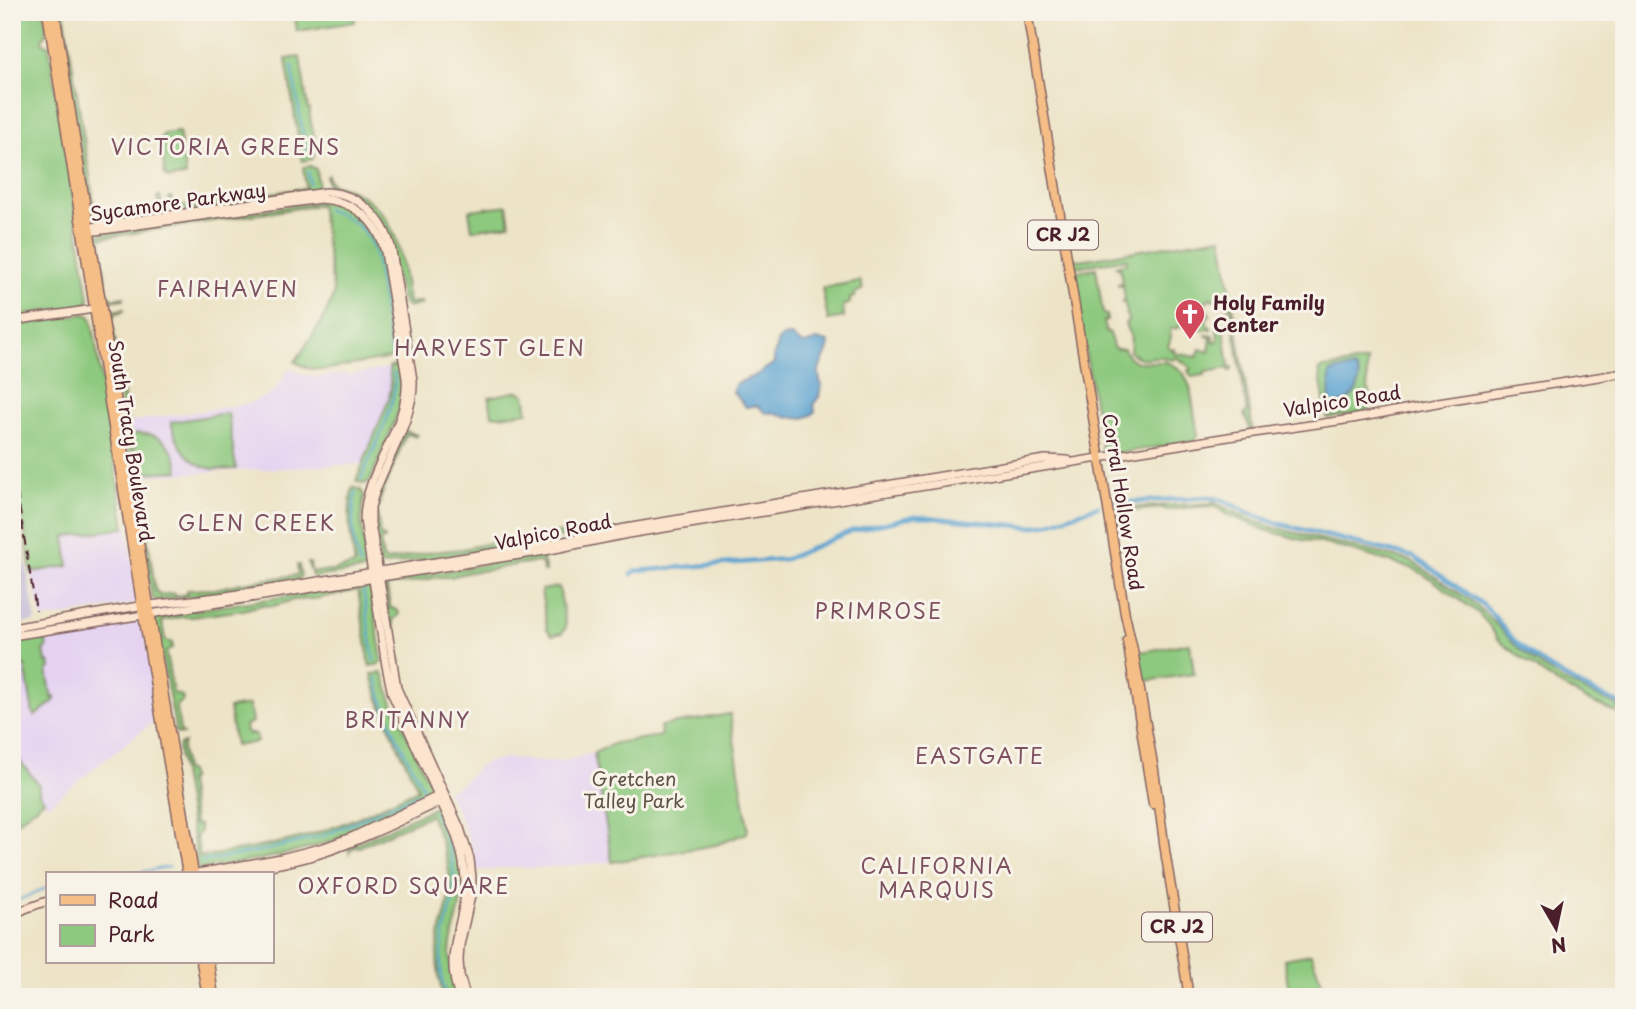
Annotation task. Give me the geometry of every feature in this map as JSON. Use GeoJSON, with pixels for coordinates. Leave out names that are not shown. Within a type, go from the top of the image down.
{"type":"FeatureCollection","features":[{"type":"Feature","properties":{"kind":"main road","name":"South Tracy Boulevard"},"geometry":{"type":"LineString","coordinates":[[47,12],[87,230],[94,309],[147,610]]}},
{"type":"Feature","properties":{"kind":"main road","name":"South Tracy Boulevard"},"geometry":{"type":"LineString","coordinates":[[55,12],[161,713],[192,872]]}},
{"type":"Feature","properties":{"kind":"main road","name":"Corral Hollow Road"},"geometry":{"type":"LineString","coordinates":[[1027,12],[1125,614],[1128,654],[1149,785],[1160,842],[1166,857],[1189,997]]}},
{"type":"Feature","properties":{"kind":"main road","name":"Sycamore Parkway"},"geometry":{"type":"LineString","coordinates":[[87,230],[317,199],[333,200],[360,211],[379,232],[385,252],[406,385],[403,408],[364,506],[364,528],[375,575],[392,694],[466,842],[471,868],[471,896],[459,953],[460,975],[466,997]]}},
{"type":"Feature","properties":{"kind":"main road"},"geometry":{"type":"LineString","coordinates":[[12,321],[94,309]]}},
{"type":"Feature","properties":{"kind":"main road","name":"Valpico Road"},"geometry":{"type":"LineString","coordinates":[[12,636],[147,610],[231,602],[620,529],[1045,459],[1100,458],[1370,412],[1624,373]]}},
{"type":"Feature","properties":{"kind":"main road","name":"Valpico Road"},"geometry":{"type":"LineString","coordinates":[[12,628],[172,606],[185,600],[375,575]]}},
{"type":"Feature","properties":{"kind":"main road","name":"Sycamore Parkway"},"geometry":{"type":"LineString","coordinates":[[442,798],[460,846],[465,871],[464,900],[452,957],[459,997]]}},
{"type":"Feature","properties":{"kind":"main road"},"geometry":{"type":"LineString","coordinates":[[203,872],[324,847],[442,798]]}},
{"type":"Feature","properties":{"kind":"main road"},"geometry":{"type":"LineString","coordinates":[[232,872],[288,863],[327,852],[442,798]]}},
{"type":"Feature","properties":{"kind":"main road"},"geometry":{"type":"LineString","coordinates":[[12,916],[46,901]]}},
{"type":"Feature","properties":{"kind":"main road"},"geometry":{"type":"LineString","coordinates":[[201,964],[207,997]]}},
{"type":"Feature","properties":{"kind":"main road"},"geometry":{"type":"LineString","coordinates":[[209,964],[214,997]]}},
{"type":"Feature","properties":{"kind":"shaded area"},"geometry":{"type":"Polygon","coordinates":[[[389,367],[389,399],[363,464],[137,476],[129,422],[247,404],[273,393],[290,368],[305,375],[319,377],[352,375],[389,367]]]}},
{"type":"Feature","properties":{"kind":"shaded area"},"geometry":{"type":"Polygon","coordinates":[[[12,484],[36,621],[12,625],[12,484]]]}},
{"type":"Feature","properties":{"kind":"shaded area"},"geometry":{"type":"Polygon","coordinates":[[[128,527],[138,603],[42,619],[31,572],[68,566],[65,537],[128,527]]]}},
{"type":"Feature","properties":{"kind":"shaded area"},"geometry":{"type":"Polygon","coordinates":[[[142,617],[158,718],[48,805],[12,759],[12,637],[142,617]]]}},
{"type":"Feature","properties":{"kind":"shaded area"},"geometry":{"type":"Polygon","coordinates":[[[594,753],[612,862],[475,870],[469,840],[446,791],[461,784],[487,762],[509,758],[540,762],[564,761],[594,753]]]}},
{"type":"Feature","properties":{"kind":"green space"},"geometry":{"type":"Polygon","coordinates":[[[12,12],[44,12],[46,30],[42,39],[49,47],[89,299],[83,305],[12,317],[12,12]]]}},
{"type":"Feature","properties":{"kind":"green space"},"geometry":{"type":"Polygon","coordinates":[[[59,12],[64,12],[96,215],[100,218],[157,210],[157,197],[160,196],[162,209],[158,214],[99,223],[92,219],[59,12]]]}},
{"type":"Feature","properties":{"kind":"green space"},"geometry":{"type":"Polygon","coordinates":[[[294,12],[354,12],[355,22],[297,31],[294,12]]]}},
{"type":"Feature","properties":{"kind":"green space"},"geometry":{"type":"Polygon","coordinates":[[[300,57],[315,141],[312,159],[302,161],[286,59],[300,57]]]}},
{"type":"Feature","properties":{"kind":"green space"},"geometry":{"type":"Polygon","coordinates":[[[179,132],[186,176],[169,178],[165,175],[160,139],[164,134],[179,132]]]}},
{"type":"Feature","properties":{"kind":"green space"},"geometry":{"type":"Polygon","coordinates":[[[303,167],[316,169],[318,184],[315,190],[180,211],[175,211],[171,206],[171,197],[176,207],[306,188],[303,167]]]}},
{"type":"Feature","properties":{"kind":"green space"},"geometry":{"type":"Polygon","coordinates":[[[328,175],[329,181],[362,196],[380,211],[397,243],[408,303],[422,304],[408,307],[403,303],[380,219],[331,189],[326,176],[328,175]]]}},
{"type":"Feature","properties":{"kind":"green space"},"geometry":{"type":"Polygon","coordinates":[[[317,202],[341,204],[363,217],[381,243],[399,356],[323,370],[308,368],[295,362],[323,320],[334,294],[320,205],[99,238],[108,295],[114,299],[124,299],[110,301],[104,298],[95,241],[99,234],[317,202]]]}},
{"type":"Feature","properties":{"kind":"green space"},"geometry":{"type":"Polygon","coordinates":[[[507,205],[510,224],[472,230],[469,210],[507,205]]]}},
{"type":"Feature","properties":{"kind":"green space"},"geometry":{"type":"Polygon","coordinates":[[[1222,237],[1253,431],[1244,414],[1247,412],[1231,308],[1227,307],[1230,305],[1229,297],[1212,300],[1209,298],[1204,301],[1210,316],[1206,317],[1211,330],[1178,326],[1177,329],[1170,329],[1168,347],[1174,349],[1174,353],[1197,357],[1200,349],[1209,352],[1211,337],[1206,335],[1213,336],[1214,342],[1218,341],[1217,327],[1225,327],[1229,366],[1232,370],[1228,368],[1205,372],[1205,375],[1192,377],[1188,371],[1191,368],[1176,357],[1173,360],[1160,357],[1141,358],[1130,352],[1131,339],[1125,323],[1128,322],[1125,303],[1122,303],[1125,300],[1123,285],[1118,284],[1122,283],[1120,268],[1116,266],[1127,263],[1127,259],[1075,267],[1071,265],[1070,258],[1080,260],[1222,237]]]}},
{"type":"Feature","properties":{"kind":"green space"},"geometry":{"type":"Polygon","coordinates":[[[1096,268],[1103,314],[1107,315],[1107,320],[1104,321],[1106,332],[1109,332],[1113,347],[1124,349],[1136,362],[1166,362],[1184,374],[1190,387],[1198,435],[1195,441],[1106,455],[1103,453],[1072,275],[1096,268]]]}},
{"type":"Feature","properties":{"kind":"green space"},"geometry":{"type":"Polygon","coordinates":[[[860,281],[863,289],[850,298],[850,303],[843,306],[844,317],[828,320],[822,288],[860,281]]]}},
{"type":"Feature","properties":{"kind":"green space"},"geometry":{"type":"Polygon","coordinates":[[[124,309],[112,319],[155,590],[160,595],[174,593],[175,596],[187,594],[187,590],[215,589],[297,575],[297,565],[301,575],[299,579],[214,594],[157,600],[152,598],[107,318],[111,312],[124,309]]]}},
{"type":"Feature","properties":{"kind":"green space"},"geometry":{"type":"Polygon","coordinates":[[[89,315],[92,320],[125,528],[65,537],[69,566],[31,572],[12,451],[12,326],[89,315]]]}},
{"type":"Feature","properties":{"kind":"green space"},"geometry":{"type":"Polygon","coordinates":[[[1367,361],[1371,406],[1366,412],[1327,418],[1319,369],[1367,361]]]}},
{"type":"Feature","properties":{"kind":"green space"},"geometry":{"type":"Polygon","coordinates":[[[389,367],[401,367],[404,385],[401,406],[370,481],[364,484],[356,481],[389,399],[389,367]]]}},
{"type":"Feature","properties":{"kind":"green space"},"geometry":{"type":"Polygon","coordinates":[[[519,391],[525,395],[528,412],[492,415],[489,397],[519,391]]]}},
{"type":"Feature","properties":{"kind":"green space"},"geometry":{"type":"Polygon","coordinates":[[[228,413],[236,469],[213,469],[191,459],[180,446],[171,422],[228,413]]]}},
{"type":"Feature","properties":{"kind":"green space"},"geometry":{"type":"Polygon","coordinates":[[[404,432],[417,435],[406,435],[377,512],[380,536],[385,537],[380,540],[383,558],[387,561],[595,528],[595,532],[383,566],[380,564],[373,520],[376,498],[404,432]]]}},
{"type":"Feature","properties":{"kind":"green space"},"geometry":{"type":"Polygon","coordinates":[[[132,434],[150,435],[164,441],[173,453],[179,471],[139,473],[132,434]]]}},
{"type":"Feature","properties":{"kind":"green space"},"geometry":{"type":"Polygon","coordinates":[[[353,487],[361,490],[364,495],[361,520],[367,567],[363,570],[312,576],[308,563],[313,572],[332,571],[355,565],[350,517],[353,487]]]}},
{"type":"Feature","properties":{"kind":"green space"},"geometry":{"type":"Polygon","coordinates":[[[1109,501],[1115,501],[1115,508],[1215,503],[1275,528],[1411,561],[1471,601],[1537,663],[1563,681],[1624,709],[1624,716],[1556,683],[1503,644],[1478,613],[1414,569],[1265,530],[1216,507],[1111,513],[1109,501]]]}},
{"type":"Feature","properties":{"kind":"green space"},"geometry":{"type":"Polygon","coordinates":[[[538,556],[543,559],[546,572],[543,572],[540,562],[389,585],[390,607],[398,611],[399,615],[393,620],[400,661],[396,661],[384,583],[386,581],[538,556]]]}},
{"type":"Feature","properties":{"kind":"green space"},"geometry":{"type":"Polygon","coordinates":[[[367,584],[371,588],[382,660],[379,664],[370,666],[358,590],[273,606],[262,605],[162,621],[165,640],[172,643],[173,647],[166,652],[173,693],[182,696],[183,700],[176,706],[183,734],[176,733],[155,620],[157,616],[367,584]]]}},
{"type":"Feature","properties":{"kind":"green space"},"geometry":{"type":"Polygon","coordinates":[[[559,587],[566,627],[562,633],[552,635],[547,629],[541,590],[559,587]]]}},
{"type":"Feature","properties":{"kind":"green space"},"geometry":{"type":"Polygon","coordinates":[[[40,635],[45,638],[46,663],[49,662],[50,668],[47,670],[52,698],[55,697],[55,700],[35,716],[25,666],[12,668],[12,639],[40,635]]]}},
{"type":"Feature","properties":{"kind":"green space"},"geometry":{"type":"Polygon","coordinates":[[[1190,643],[1194,674],[1141,684],[1135,653],[1190,643]]]}},
{"type":"Feature","properties":{"kind":"green space"},"geometry":{"type":"Polygon","coordinates":[[[381,673],[433,794],[360,830],[317,846],[274,857],[198,868],[178,749],[179,745],[184,743],[182,749],[185,770],[191,778],[188,781],[194,824],[199,825],[200,831],[196,836],[200,857],[294,840],[321,832],[418,789],[392,733],[376,689],[372,674],[381,673]]]}},
{"type":"Feature","properties":{"kind":"green space"},"geometry":{"type":"Polygon","coordinates":[[[249,705],[252,722],[246,725],[245,730],[248,734],[256,734],[257,742],[235,746],[229,708],[249,705]]]}},
{"type":"Feature","properties":{"kind":"green space","name":"Gretchen Talley Park"},"geometry":{"type":"Polygon","coordinates":[[[730,714],[747,833],[716,845],[612,862],[594,753],[615,743],[661,736],[660,726],[730,714]]]}},
{"type":"Feature","properties":{"kind":"green space"},"geometry":{"type":"Polygon","coordinates":[[[12,751],[39,785],[39,793],[44,800],[12,826],[12,751]]]}},
{"type":"Feature","properties":{"kind":"green space"},"geometry":{"type":"Polygon","coordinates":[[[438,806],[454,841],[462,875],[460,906],[450,953],[456,997],[443,997],[438,974],[439,937],[448,901],[450,878],[444,850],[430,815],[353,848],[349,853],[349,847],[438,806]]]}},
{"type":"Feature","properties":{"kind":"green space"},"geometry":{"type":"Polygon","coordinates":[[[1311,954],[1324,988],[1311,997],[1290,997],[1284,959],[1311,954]]]}},
{"type":"Feature","properties":{"kind":"water"},"geometry":{"type":"Polygon","coordinates":[[[792,336],[805,344],[816,340],[829,342],[820,367],[819,379],[822,386],[814,403],[815,412],[805,418],[795,418],[767,413],[756,406],[746,407],[733,392],[735,384],[774,363],[777,342],[782,337],[792,336]]]}},
{"type":"Feature","properties":{"kind":"water"},"geometry":{"type":"Polygon","coordinates":[[[1356,369],[1359,375],[1358,388],[1345,402],[1332,404],[1329,397],[1330,373],[1356,369]]]}},
{"type":"Feature","properties":{"kind":"waterway"},"geometry":{"type":"LineString","coordinates":[[292,65],[306,154]]}},
{"type":"Feature","properties":{"kind":"waterway"},"geometry":{"type":"LineString","coordinates":[[308,172],[310,184]]}},
{"type":"Feature","properties":{"kind":"waterway"},"geometry":{"type":"LineString","coordinates":[[325,209],[351,220],[368,238],[375,256],[391,354]]}},
{"type":"Feature","properties":{"kind":"waterway"},"geometry":{"type":"LineString","coordinates":[[361,479],[389,412],[395,384],[394,373]]}},
{"type":"Feature","properties":{"kind":"waterway"},"geometry":{"type":"LineString","coordinates":[[356,492],[353,529],[360,565]]}},
{"type":"Feature","properties":{"kind":"waterway"},"geometry":{"type":"LineString","coordinates":[[1115,503],[1209,497],[1280,524],[1414,557],[1482,604],[1515,641],[1538,660],[1581,686],[1624,705]]}},
{"type":"Feature","properties":{"kind":"waterway"},"geometry":{"type":"LineString","coordinates":[[632,574],[635,571],[786,559],[851,531],[916,516],[1031,527],[1098,506]]}},
{"type":"Feature","properties":{"kind":"waterway"},"geometry":{"type":"LineString","coordinates":[[363,589],[374,661]]}},
{"type":"Feature","properties":{"kind":"waterway"},"geometry":{"type":"LineString","coordinates":[[377,678],[385,709],[426,794]]}},
{"type":"Feature","properties":{"kind":"waterway"},"geometry":{"type":"LineString","coordinates":[[201,862],[323,836],[424,791]]}},
{"type":"Feature","properties":{"kind":"waterway"},"geometry":{"type":"LineString","coordinates":[[434,812],[449,850],[454,880],[441,952],[447,997]]}},
{"type":"Feature","properties":{"kind":"waterway"},"geometry":{"type":"LineString","coordinates":[[140,872],[170,867]]}},
{"type":"Feature","properties":{"kind":"waterway"},"geometry":{"type":"LineString","coordinates":[[12,903],[46,888]]}},
{"type":"Feature","properties":{"kind":"railway"},"geometry":{"type":"LineString","coordinates":[[12,462],[36,611]]}},
{"type":"Feature","properties":{"kind":"place","name":"Holy Family Center"},"geometry":{"type":"Point","coordinates":[1190,341]}},
{"type":"Feature","properties":{"kind":"district","name":"VICTORIA GREENS"},"geometry":{"type":"Point","coordinates":[226,148]}},
{"type":"Feature","properties":{"kind":"district","name":"FAIRHAVEN"},"geometry":{"type":"Point","coordinates":[228,290]}},
{"type":"Feature","properties":{"kind":"district","name":"HARVEST GLEN"},"geometry":{"type":"Point","coordinates":[490,349]}},
{"type":"Feature","properties":{"kind":"district","name":"GLEN CREEK"},"geometry":{"type":"Point","coordinates":[257,524]}},
{"type":"Feature","properties":{"kind":"district","name":"PRIMROSE"},"geometry":{"type":"Point","coordinates":[879,612]}},
{"type":"Feature","properties":{"kind":"district","name":"BRITANNY"},"geometry":{"type":"Point","coordinates":[408,721]}},
{"type":"Feature","properties":{"kind":"district","name":"EASTGATE"},"geometry":{"type":"Point","coordinates":[980,757]}},
{"type":"Feature","properties":{"kind":"district","name":"CALIFORNIA MARQUIS"},"geometry":{"type":"Point","coordinates":[937,879]}},
{"type":"Feature","properties":{"kind":"district","name":"OXFORD SQUARE"},"geometry":{"type":"Point","coordinates":[404,887]}}]}
